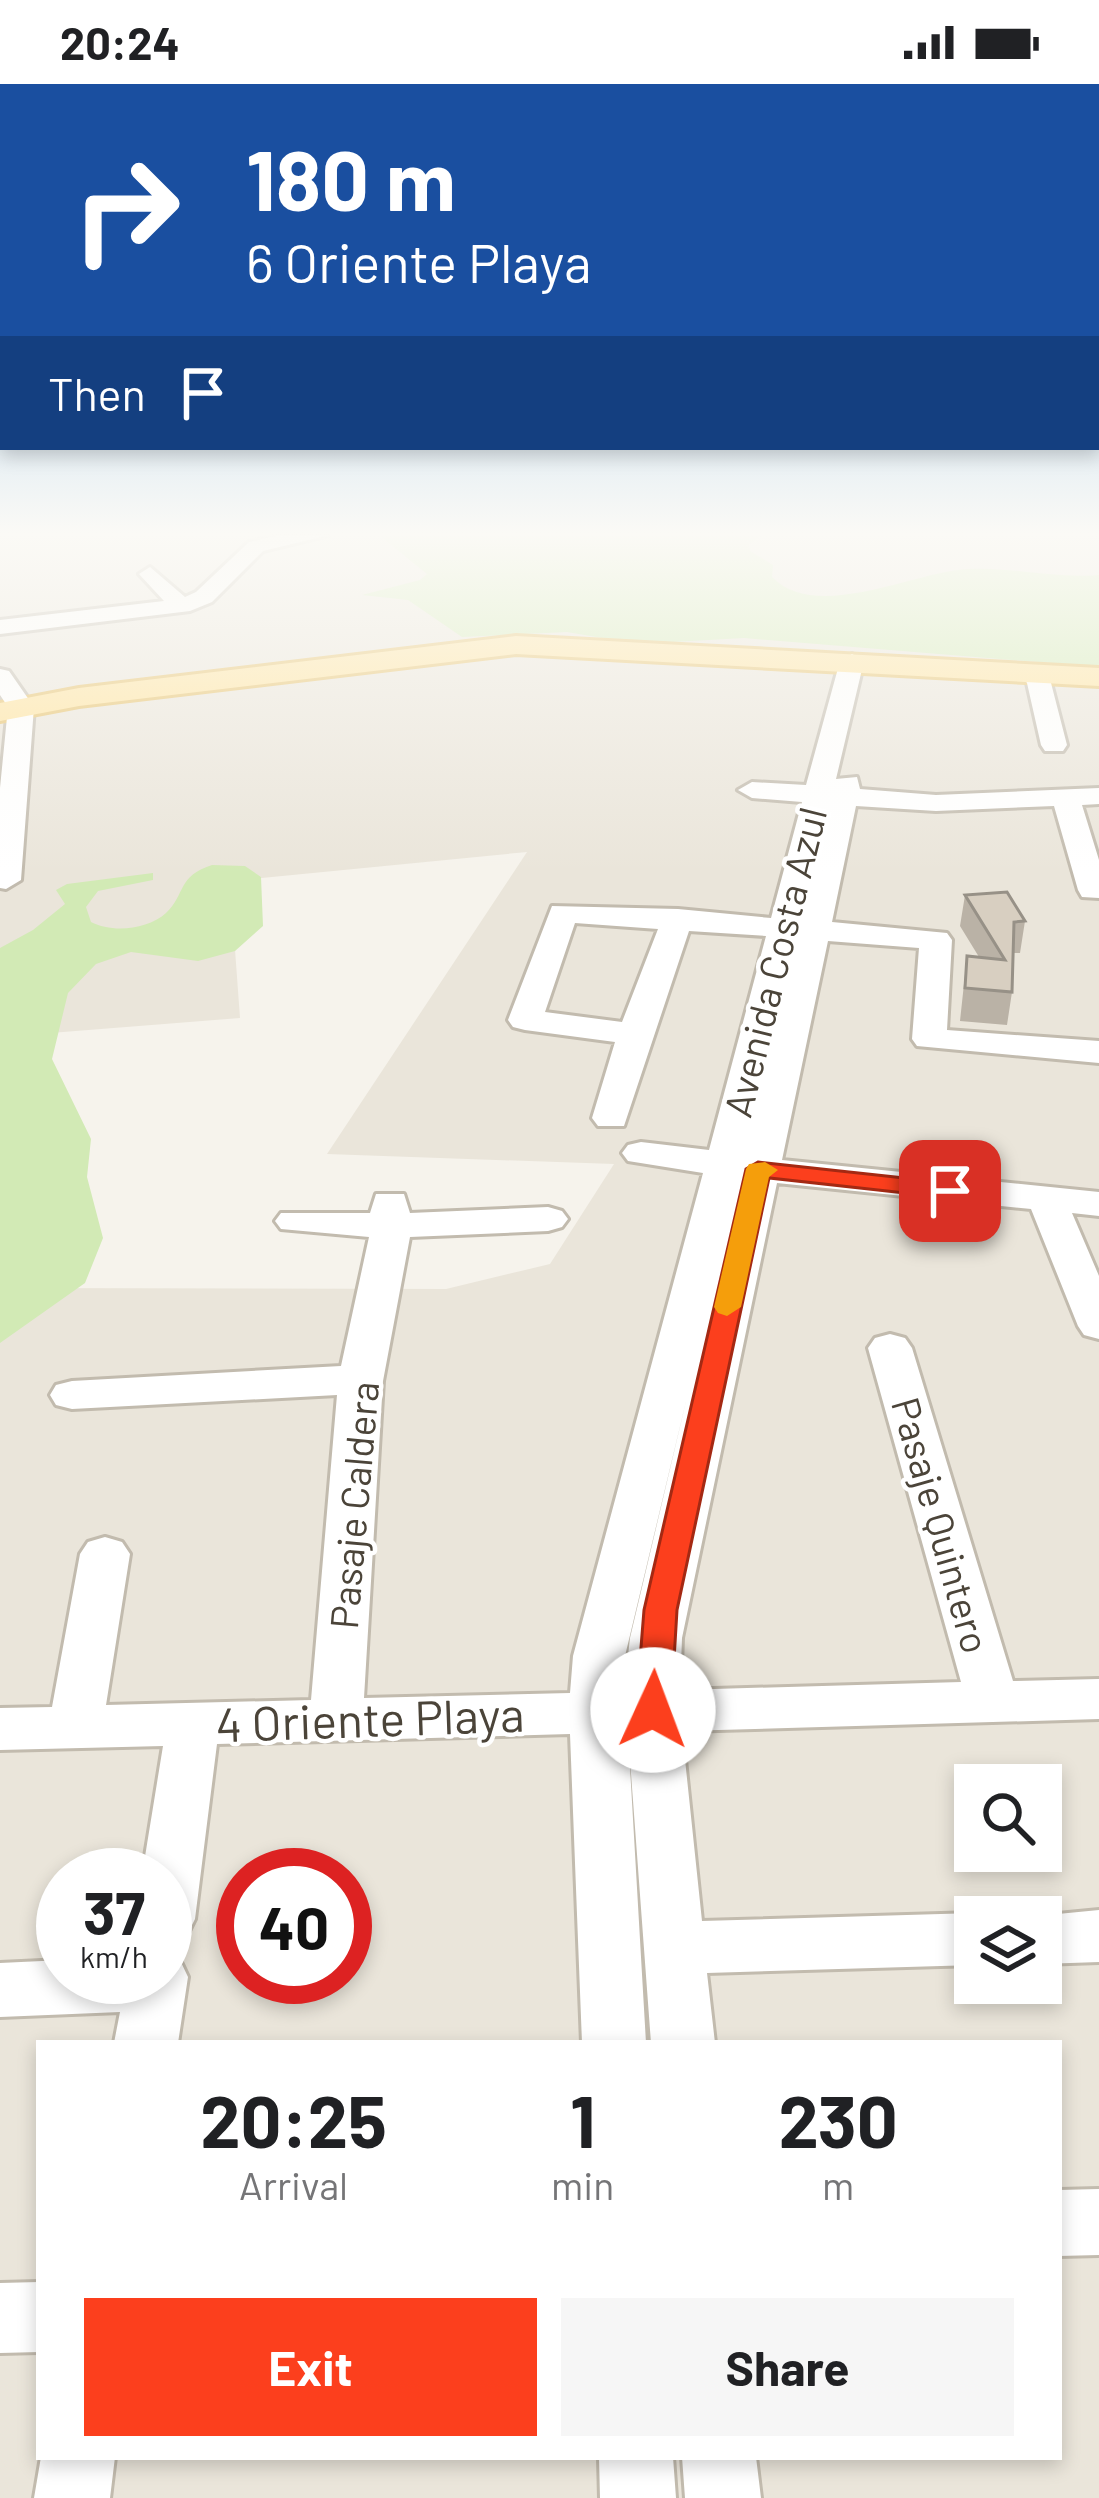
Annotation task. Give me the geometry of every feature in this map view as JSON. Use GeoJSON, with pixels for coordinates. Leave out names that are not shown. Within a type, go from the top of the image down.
{"type":"FeatureCollection","features":[{"type":"Feature","properties":{"kind":"main road"},"geometry":{"type":"LineString","coordinates":[[10,710],[477,648]]}},
{"type":"Feature","properties":{"kind":"main road"},"geometry":{"type":"LineString","coordinates":[[627,648],[1099,677]]}},
{"type":"Feature","properties":{"kind":"street","name":"Avenida Costa Azul"},"geometry":{"type":"LineString","coordinates":[[683,2040],[653,1710],[661,1610],[741,1167],[862,662]]}},
{"type":"Feature","properties":{"kind":"street"},"geometry":{"type":"LineString","coordinates":[[1032,673],[1039,682],[1054,745]]}},
{"type":"Feature","properties":{"kind":"street"},"geometry":{"type":"LineString","coordinates":[[0,676],[10,710],[6,880]]}},
{"type":"Feature","properties":{"kind":"street"},"geometry":{"type":"LineString","coordinates":[[752,790],[936,803],[1099,796]]}},
{"type":"Feature","properties":{"kind":"street"},"geometry":{"type":"LineString","coordinates":[[1065,795],[1093,890]]}},
{"type":"Feature","properties":{"kind":"street"},"geometry":{"type":"LineString","coordinates":[[635,1034],[525,1020],[563,913],[936,940],[929,1039],[1099,1052]]}},
{"type":"Feature","properties":{"kind":"street"},"geometry":{"type":"LineString","coordinates":[[611,1118],[635,1034],[678,918]]}},
{"type":"Feature","properties":{"kind":"street"},"geometry":{"type":"LineString","coordinates":[[641,1153],[1099,1204]]}},
{"type":"Feature","properties":{"kind":"street","name":"Avenida Costa Azul"},"geometry":{"type":"LineString","coordinates":[[614,2040],[596,1711],[604,1627],[741,1167]]}},
{"type":"Feature","properties":{"kind":"street"},"geometry":{"type":"LineString","coordinates":[[1047,1200],[1099,1326]]}},
{"type":"Feature","properties":{"kind":"street"},"geometry":{"type":"LineString","coordinates":[[295,1221],[391,1214],[548,1219]]}},
{"type":"Feature","properties":{"kind":"street","name":"Pasaje Caldera"},"geometry":{"type":"LineString","coordinates":[[336,1719],[361,1379],[376,1292],[391,1255],[391,1214]]}},
{"type":"Feature","properties":{"kind":"street","name":"Pasaje Quintero"},"geometry":{"type":"LineString","coordinates":[[890,1348],[993,1702]]}},
{"type":"Feature","properties":{"kind":"street"},"geometry":{"type":"LineString","coordinates":[[72,1396],[361,1379]]}},
{"type":"Feature","properties":{"kind":"street"},"geometry":{"type":"LineString","coordinates":[[75,1728],[105,1554]]}},
{"type":"Feature","properties":{"kind":"street","name":"4 Oriente Playa"},"geometry":{"type":"LineString","coordinates":[[0,1729],[1099,1699]]}},
{"type":"Feature","properties":{"kind":"street"},"geometry":{"type":"LineString","coordinates":[[175,1848],[193,1724]]}},
{"type":"Feature","properties":{"kind":"street"},"geometry":{"type":"LineString","coordinates":[[1062,1937],[1099,1936]]}},
{"type":"Feature","properties":{"kind":"street"},"geometry":{"type":"LineString","coordinates":[[675,1948],[954,1941]]}},
{"type":"Feature","properties":{"kind":"street"},"geometry":{"type":"LineString","coordinates":[[0,1990],[36,1993]]}},
{"type":"Feature","properties":{"kind":"street"},"geometry":{"type":"LineString","coordinates":[[1062,2223],[1099,2222]]}},
{"type":"Feature","properties":{"kind":"street"},"geometry":{"type":"LineString","coordinates":[[0,2318],[36,2317]]}},
{"type":"Feature","properties":{"kind":"street"},"geometry":{"type":"LineString","coordinates":[[71,2498],[77,2460]]}},
{"type":"Feature","properties":{"kind":"street"},"geometry":{"type":"LineString","coordinates":[[636,2460],[638,2498]]}},
{"type":"Feature","properties":{"kind":"street"},"geometry":{"type":"LineString","coordinates":[[719,2460],[723,2498]]}},
{"type":"Feature","properties":{"kind":"shaded area"},"geometry":{"type":"Polygon","coordinates":[[[0,648],[1099,648],[1099,2498],[0,2498],[0,1292],[11,1288],[446,1289],[550,1264],[614,1164],[327,1154],[527,852],[230,881],[240,1018],[0,1037],[0,648]]]}},
{"type":"Feature","properties":{"kind":"green space"},"geometry":{"type":"Polygon","coordinates":[[[862,648],[1099,648],[1099,667],[862,648]]]}},
{"type":"Feature","properties":{"kind":"green space"},"geometry":{"type":"Polygon","coordinates":[[[212,865],[245,866],[261,877],[263,926],[235,951],[198,961],[131,952],[96,964],[68,993],[52,1059],[91,1139],[87,1177],[103,1238],[85,1283],[0,1343],[0,948],[65,904],[56,890],[67,884],[153,873],[153,880],[98,891],[86,907],[91,922],[129,928],[166,913],[187,880],[212,865]]]}},
{"type":"Feature","properties":{"kind":"building"},"geometry":{"type":"Polygon","coordinates":[[[1007,892],[1025,921],[1014,922],[1012,992],[965,988],[967,956],[1005,960],[965,895],[1007,892]]]}},
{"type":"Feature","properties":{"kind":"slow traffic"},"geometry":{"type":"LineString","coordinates":[[727,1307],[758,1169],[765,1170]]}},
{"type":"Feature","properties":{"kind":"route"},"geometry":{"type":"LineString","coordinates":[[653,1710],[661,1610],[758,1169],[950,1191]]}}]}
